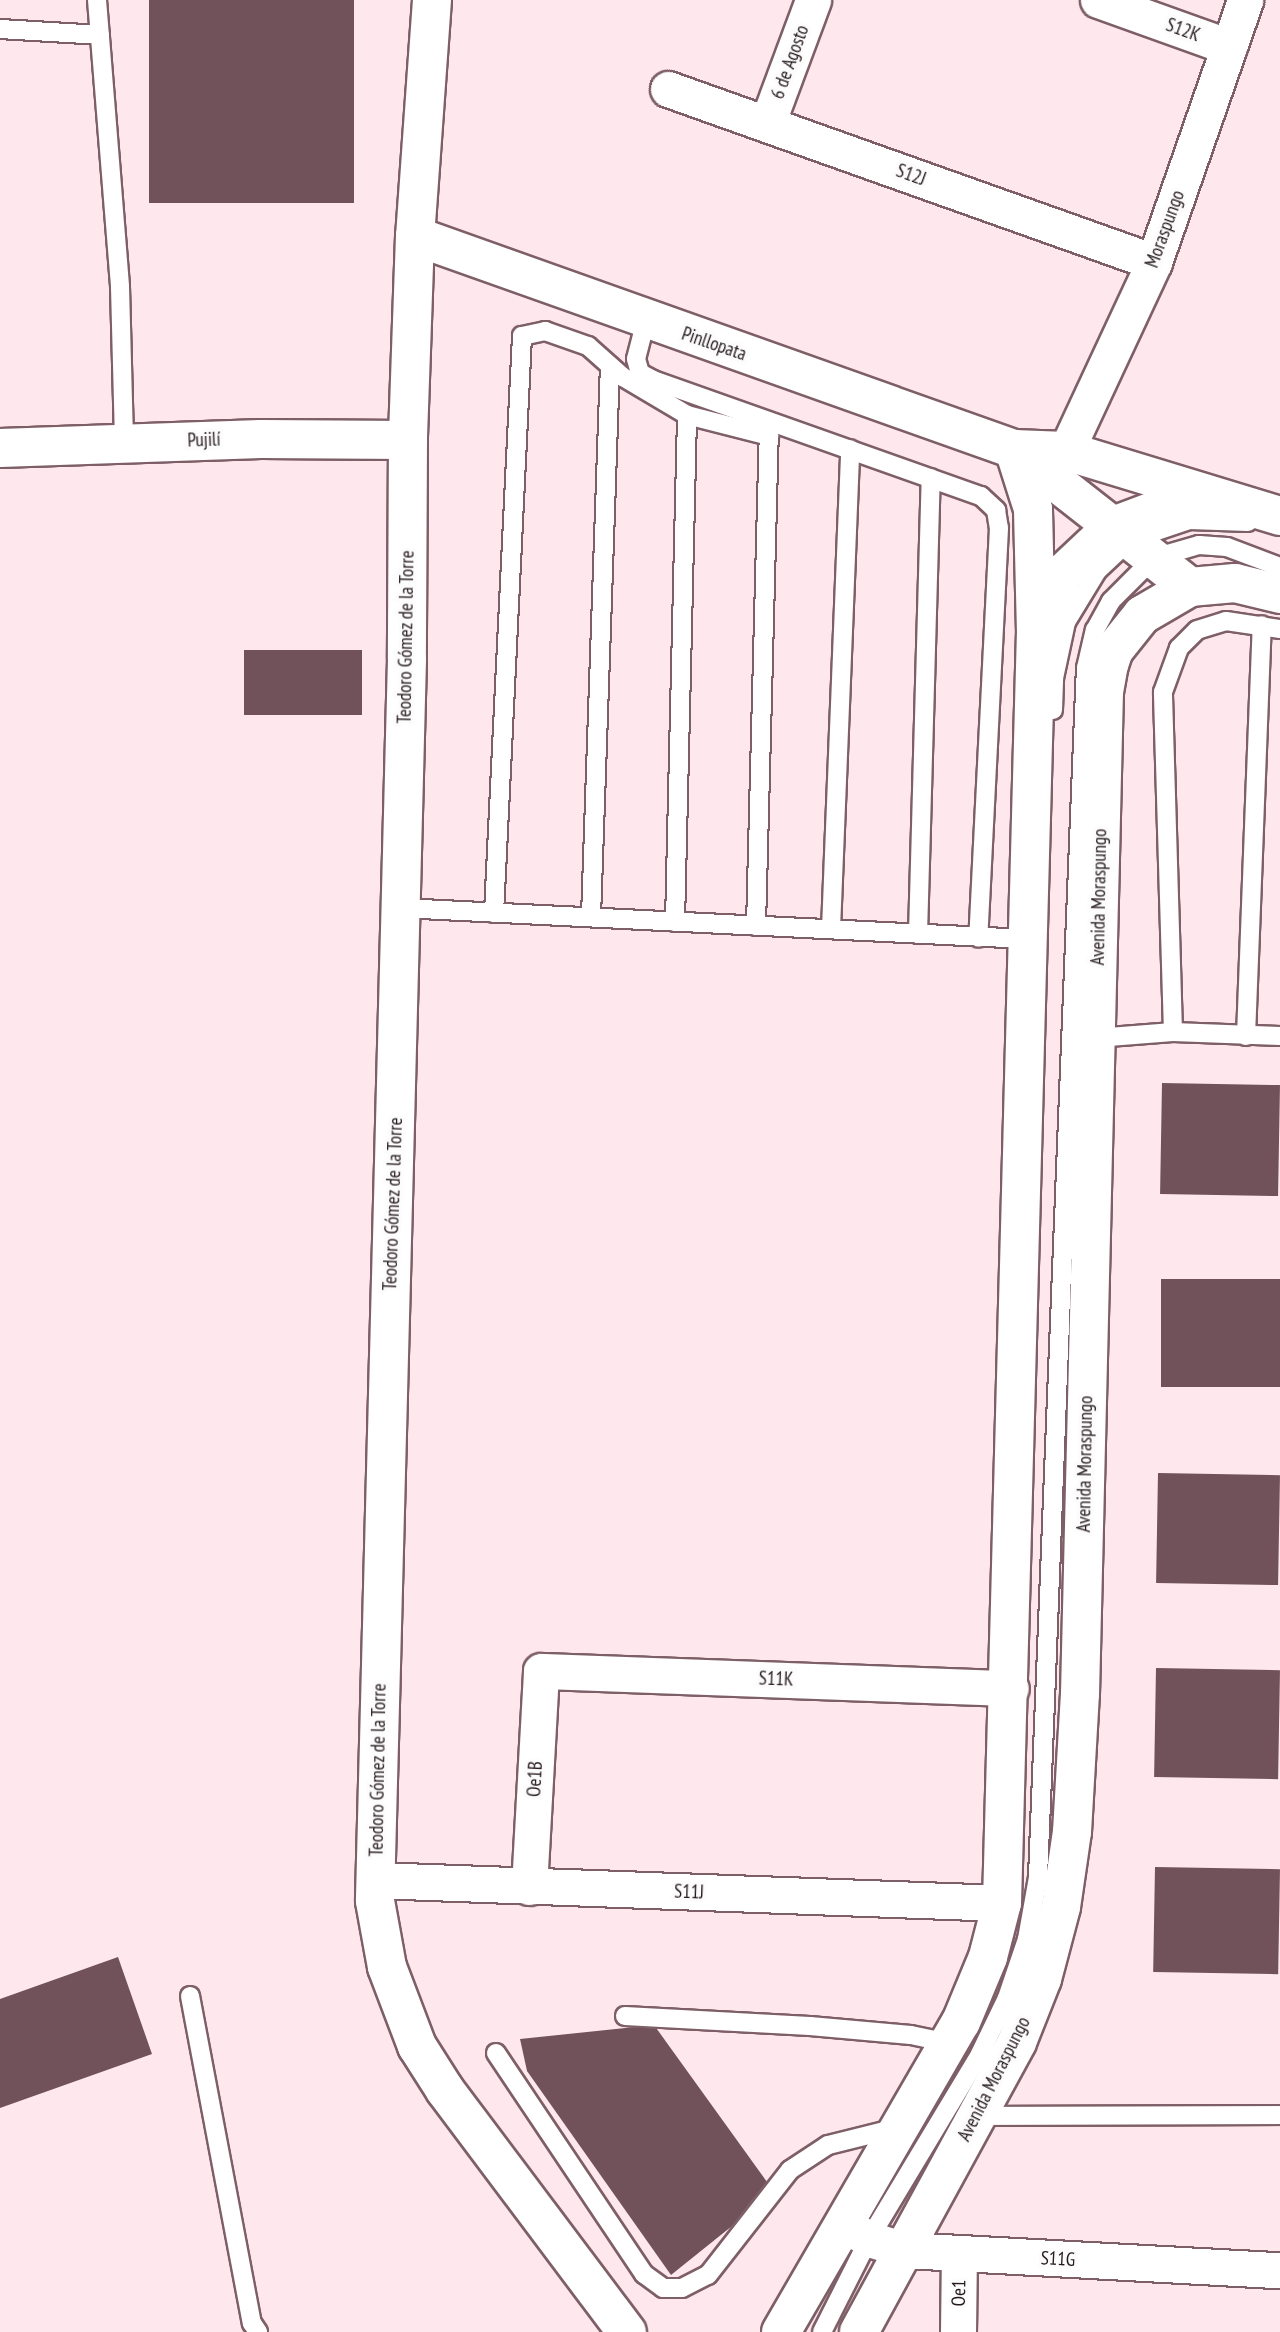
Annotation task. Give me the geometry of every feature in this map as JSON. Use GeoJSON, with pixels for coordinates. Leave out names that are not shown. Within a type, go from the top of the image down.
{"type":"FeatureCollection","features":[{"type":"Feature","properties":{"kind":"street","name":"Teodoro Gómez de la Torre"},"geometry":{"type":"LineString","coordinates":[[432,0],[415,236],[408,440],[401,908],[375,1880],[387,1966],[417,2046],[445,2090],[627,2332]]}},
{"type":"Feature","properties":{"kind":"street","name":"6 de Agosto"},"geometry":{"type":"LineString","coordinates":[[767,124],[813,0]]}},
{"type":"Feature","properties":{"kind":"street","name":"S12K"},"geometry":{"type":"LineString","coordinates":[[1098,0],[1229,47]]}},
{"type":"Feature","properties":{"kind":"street","name":"Moraspungo"},"geometry":{"type":"LineString","coordinates":[[1066,451],[1154,262],[1245,0]]}},
{"type":"Feature","properties":{"kind":"street","name":"S12J"},"geometry":{"type":"LineString","coordinates":[[668,89],[1154,262]]}},
{"type":"Feature","properties":{"kind":"street","name":"Pinllopata"},"geometry":{"type":"LineString","coordinates":[[415,236],[1014,449],[1066,451],[1264,511]]}},
{"type":"Feature","properties":{"kind":"street","name":"Pujilí"},"geometry":{"type":"LineString","coordinates":[[0,448],[124,442],[408,440]]}},
{"type":"Feature","properties":{"kind":"street","name":"Pinllopata"},"geometry":{"type":"LineString","coordinates":[[1014,449],[1190,587]]}},
{"type":"Feature","properties":{"kind":"street","name":"Avenida Moraspungo"},"geometry":{"type":"LineString","coordinates":[[859,2332],[866,2236],[900,2127],[948,2043],[988,1957],[1002,1903],[1011,1688],[1026,925],[1036,634],[1034,509],[1014,449]]}},
{"type":"Feature","properties":{"kind":"street","name":"Pinllopata"},"geometry":{"type":"LineString","coordinates":[[1132,542],[1164,507],[1192,502],[1264,511]]}},
{"type":"Feature","properties":{"kind":"street","name":"Avenida Moraspungo"},"geometry":{"type":"LineString","coordinates":[[1036,634],[1063,573],[1132,542]]}},
{"type":"Feature","properties":{"kind":"street"},"geometry":{"type":"LineString","coordinates":[[1190,587],[1235,583],[1274,616]]}},
{"type":"Feature","properties":{"kind":"street","name":"Avenida Moraspungo"},"geometry":{"type":"LineString","coordinates":[[790,2329],[866,2236],[976,2116],[1017,2042],[1042,1979],[1061,1907],[1072,1832],[1080,1694],[1096,1038],[1109,665],[1114,649],[1142,615],[1190,587]]}},
{"type":"Feature","properties":{"kind":"street","name":"S11K"},"geometry":{"type":"LineString","coordinates":[[541,1671],[1011,1688]]}},
{"type":"Feature","properties":{"kind":"street","name":"Oe1B"},"geometry":{"type":"LineString","coordinates":[[529,1887],[541,1671]]}},
{"type":"Feature","properties":{"kind":"street","name":"S11J"},"geometry":{"type":"LineString","coordinates":[[375,1880],[1002,1903]]}},
{"type":"Feature","properties":{"kind":"street","name":"S11G"},"geometry":{"type":"LineString","coordinates":[[866,2236],[959,2254],[1280,2270]]}},
{"type":"Feature","properties":{"kind":"street","name":"Oe1"},"geometry":{"type":"LineString","coordinates":[[958,2332],[959,2254]]}},
{"type":"Feature","properties":{"kind":"lane"},"geometry":{"type":"LineString","coordinates":[[97,0],[120,287],[124,442]]}},
{"type":"Feature","properties":{"kind":"lane"},"geometry":{"type":"LineString","coordinates":[[0,29],[100,34]]}},
{"type":"Feature","properties":{"kind":"lane"},"geometry":{"type":"LineString","coordinates":[[646,320],[636,359],[640,373],[769,428]]}},
{"type":"Feature","properties":{"kind":"lane"},"geometry":{"type":"LineString","coordinates":[[494,913],[522,336],[545,331],[588,346],[610,366],[687,415],[769,428],[850,449],[981,496],[996,510],[999,528],[978,937]]}},
{"type":"Feature","properties":{"kind":"lane"},"geometry":{"type":"LineString","coordinates":[[591,917],[610,366]]}},
{"type":"Feature","properties":{"kind":"lane"},"geometry":{"type":"LineString","coordinates":[[674,922],[687,415]]}},
{"type":"Feature","properties":{"kind":"lane"},"geometry":{"type":"LineString","coordinates":[[756,926],[769,428]]}},
{"type":"Feature","properties":{"kind":"lane"},"geometry":{"type":"LineString","coordinates":[[831,929],[850,449]]}},
{"type":"Feature","properties":{"kind":"lane"},"geometry":{"type":"LineString","coordinates":[[918,934],[931,478]]}},
{"type":"Feature","properties":{"kind":"lane"},"geometry":{"type":"LineString","coordinates":[[866,2236],[971,2018],[1002,1933],[1017,1846],[1054,678],[1066,622],[1097,570],[1132,542],[1189,520],[1236,520],[1280,528]]}},
{"type":"Feature","properties":{"kind":"lane"},"geometry":{"type":"LineString","coordinates":[[1132,542],[1227,547],[1280,567]]}},
{"type":"Feature","properties":{"kind":"lane"},"geometry":{"type":"LineString","coordinates":[[866,2236],[980,2054],[1007,1998],[1027,1939],[1038,1877],[1086,668],[1095,630],[1111,601],[1132,542]]}},
{"type":"Feature","properties":{"kind":"lane"},"geometry":{"type":"LineString","coordinates":[[1172,1032],[1163,692],[1178,648],[1197,630],[1226,621],[1274,616],[1246,1036]]}},
{"type":"Feature","properties":{"kind":"lane"},"geometry":{"type":"LineString","coordinates":[[401,908],[978,937],[1026,925]]}},
{"type":"Feature","properties":{"kind":"lane"},"geometry":{"type":"LineString","coordinates":[[978,937],[1012,924],[1026,925]]}},
{"type":"Feature","properties":{"kind":"lane"},"geometry":{"type":"LineString","coordinates":[[1096,1038],[1172,1032],[1280,1036]]}},
{"type":"Feature","properties":{"kind":"lane"},"geometry":{"type":"LineString","coordinates":[[190,1996],[252,2323],[258,2332]]}},
{"type":"Feature","properties":{"kind":"lane"},"geometry":{"type":"LineString","coordinates":[[625,2016],[835,2028],[911,2035],[948,2043]]}},
{"type":"Feature","properties":{"kind":"lane"},"geometry":{"type":"LineString","coordinates":[[496,2053],[644,2274],[663,2288],[682,2288],[708,2276],[800,2164],[828,2145],[900,2127]]}},
{"type":"Feature","properties":{"kind":"lane"},"geometry":{"type":"LineString","coordinates":[[976,2116],[1280,2115]]}},
{"type":"Feature","properties":{"kind":"building"},"geometry":{"type":"Polygon","coordinates":[[[149,0],[354,0],[354,203],[149,203],[149,0]]]}},
{"type":"Feature","properties":{"kind":"building"},"geometry":{"type":"Polygon","coordinates":[[[244,650],[362,650],[362,715],[244,715],[244,650]]]}},
{"type":"Feature","properties":{"kind":"building"},"geometry":{"type":"Polygon","coordinates":[[[1162,1083],[1280,1085],[1278,1196],[1160,1194],[1162,1083]]]}},
{"type":"Feature","properties":{"kind":"building"},"geometry":{"type":"Polygon","coordinates":[[[1161,1279],[1280,1279],[1280,1387],[1161,1387],[1161,1279]]]}},
{"type":"Feature","properties":{"kind":"building"},"geometry":{"type":"Polygon","coordinates":[[[1158,1473],[1280,1475],[1278,1585],[1156,1583],[1158,1473]]]}},
{"type":"Feature","properties":{"kind":"building"},"geometry":{"type":"Polygon","coordinates":[[[1156,1668],[1280,1670],[1278,1779],[1154,1777],[1156,1668]]]}},
{"type":"Feature","properties":{"kind":"building"},"geometry":{"type":"Polygon","coordinates":[[[1155,1867],[1280,1869],[1278,1974],[1153,1972],[1155,1867]]]}},
{"type":"Feature","properties":{"kind":"building"},"geometry":{"type":"Polygon","coordinates":[[[118,1957],[152,2054],[0,2108],[0,1999],[118,1957]]]}},
{"type":"Feature","properties":{"kind":"building"},"geometry":{"type":"Polygon","coordinates":[[[654,2025],[767,2182],[742,2218],[671,2275],[527,2071],[520,2039],[654,2025]]]}}]}
